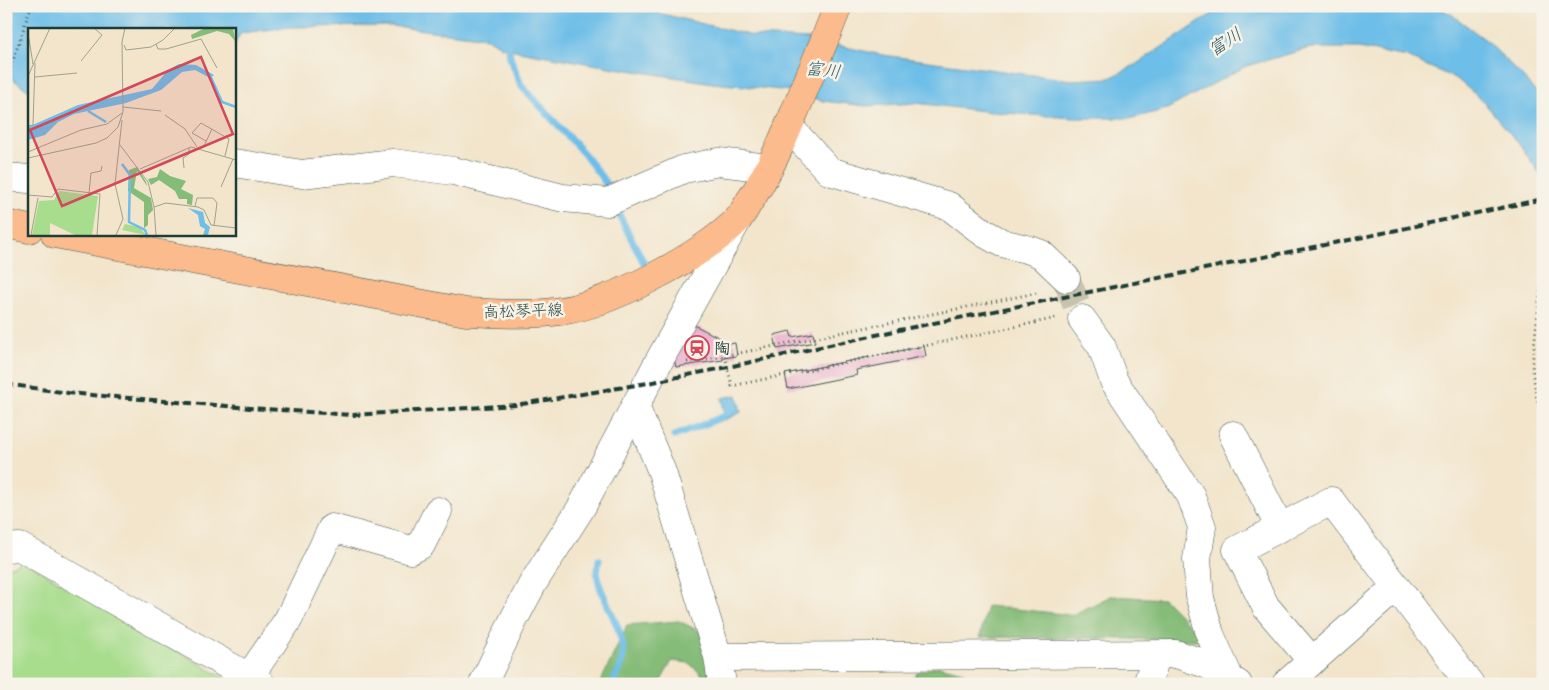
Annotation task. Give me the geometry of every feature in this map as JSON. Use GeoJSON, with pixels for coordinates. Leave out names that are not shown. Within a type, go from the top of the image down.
{"type":"FeatureCollection","features":[{"type":"Feature","properties":{"kind":"main road","name":"高松琴平線"},"geometry":{"type":"LineString","coordinates":[[60,235],[466,312],[524,314],[561,311],[595,302],[627,290],[683,260],[716,237],[739,217],[770,168],[802,97],[834,17]]}},
{"type":"Feature","properties":{"kind":"main road"},"geometry":{"type":"LineString","coordinates":[[6,224],[28,229]]}},
{"type":"Feature","properties":{"kind":"street"},"geometry":{"type":"LineString","coordinates":[[789,127],[829,171],[949,206],[984,233],[1002,243],[1041,254],[1066,278]]}},
{"type":"Feature","properties":{"kind":"street"},"geometry":{"type":"LineString","coordinates":[[235,163],[302,174],[393,163],[453,171],[563,198],[612,200],[684,169],[693,167],[719,162],[770,168]]}},
{"type":"Feature","properties":{"kind":"street"},"geometry":{"type":"LineString","coordinates":[[6,176],[28,179]]}},
{"type":"Feature","properties":{"kind":"street"},"geometry":{"type":"LineString","coordinates":[[483,684],[533,583],[581,508],[659,361],[739,217]]}},
{"type":"Feature","properties":{"kind":"street"},"geometry":{"type":"LineString","coordinates":[[1070,319],[1102,347],[1114,381],[1190,496],[1202,527],[1197,559],[1200,598],[1210,634],[1234,680]]}},
{"type":"Feature","properties":{"kind":"street"},"geometry":{"type":"LineString","coordinates":[[635,406],[662,472],[718,657],[722,684]]}},
{"type":"Feature","properties":{"kind":"street"},"geometry":{"type":"LineString","coordinates":[[1233,435],[1280,528]]}},
{"type":"Feature","properties":{"kind":"street"},"geometry":{"type":"LineString","coordinates":[[1312,661],[1266,607],[1237,550],[1331,501],[1470,684]]}},
{"type":"Feature","properties":{"kind":"street"},"geometry":{"type":"LineString","coordinates":[[6,548],[20,547],[255,680],[288,620],[332,528],[411,550],[421,545],[438,511]]}},
{"type":"Feature","properties":{"kind":"street"},"geometry":{"type":"LineString","coordinates":[[1286,684],[1396,587]]}},
{"type":"Feature","properties":{"kind":"street"},"geometry":{"type":"LineString","coordinates":[[718,657],[1176,654],[1206,664],[1234,680]]}},
{"type":"Feature","properties":{"kind":"street"},"geometry":{"type":"LineString","coordinates":[[1147,684],[1157,655]]}},
{"type":"Feature","properties":{"kind":"path"},"geometry":{"type":"LineString","coordinates":[[6,82],[31,6]]}},
{"type":"Feature","properties":{"kind":"path"},"geometry":{"type":"LineString","coordinates":[[1543,268],[1532,365],[1537,401],[1543,417]]}},
{"type":"Feature","properties":{"kind":"path"},"geometry":{"type":"LineString","coordinates":[[659,361],[677,364],[725,356],[1036,293]]}},
{"type":"Feature","properties":{"kind":"path"},"geometry":{"type":"LineString","coordinates":[[725,356],[732,386],[1070,319]]}},
{"type":"Feature","properties":{"kind":"path"},"geometry":{"type":"LineString","coordinates":[[1537,401],[1543,399]]}},
{"type":"Feature","properties":{"kind":"green space"},"geometry":{"type":"Polygon","coordinates":[[[24,561],[234,684],[6,684],[6,569],[24,561]]]}},
{"type":"Feature","properties":{"kind":"green space"},"geometry":{"type":"Polygon","coordinates":[[[1111,596],[1164,599],[1204,640],[980,637],[987,606],[1072,615],[1111,596]]]}},
{"type":"Feature","properties":{"kind":"green space"},"geometry":{"type":"Polygon","coordinates":[[[679,621],[701,632],[713,684],[707,684],[707,679],[689,663],[672,661],[659,684],[600,684],[627,625],[679,621]]]}},
{"type":"Feature","properties":{"kind":"green space"},"geometry":{"type":"Polygon","coordinates":[[[939,666],[963,672],[974,684],[916,684],[912,682],[917,672],[939,666]]]}},
{"type":"Feature","properties":{"kind":"water","name":"富川"},"geometry":{"type":"Polygon","coordinates":[[[6,6],[629,6],[753,36],[809,39],[882,55],[1071,80],[1110,78],[1135,65],[1224,6],[1435,6],[1451,14],[1487,41],[1522,76],[1543,101],[1543,178],[1519,144],[1482,100],[1457,79],[1407,57],[1359,48],[1310,48],[1246,66],[1167,109],[1133,118],[1074,118],[992,112],[916,103],[866,106],[823,101],[791,91],[713,83],[519,51],[502,47],[488,38],[391,26],[291,27],[241,33],[235,43],[235,28],[28,28],[28,90],[6,74],[6,6]]]}},
{"type":"Feature","properties":{"kind":"water"},"geometry":{"type":"Polygon","coordinates":[[[737,395],[741,412],[725,420],[722,398],[737,395]]]}},
{"type":"Feature","properties":{"kind":"building"},"geometry":{"type":"Polygon","coordinates":[[[692,324],[722,339],[723,345],[735,343],[737,356],[676,367],[674,359],[692,324]]]}},
{"type":"Feature","properties":{"kind":"building"},"geometry":{"type":"Polygon","coordinates":[[[790,331],[792,337],[813,333],[815,342],[777,349],[774,335],[790,331]]]}},
{"type":"Feature","properties":{"kind":"building"},"geometry":{"type":"Polygon","coordinates":[[[924,346],[926,356],[856,370],[857,375],[788,389],[785,374],[924,346]]]}},
{"type":"Feature","properties":{"kind":"waterway"},"geometry":{"type":"LineString","coordinates":[[508,40],[510,57],[521,85],[585,155],[605,182],[610,195]]}},
{"type":"Feature","properties":{"kind":"waterway"},"geometry":{"type":"LineString","coordinates":[[614,205],[646,267]]}},
{"type":"Feature","properties":{"kind":"waterway"},"geometry":{"type":"LineString","coordinates":[[674,436],[725,416],[729,410]]}},
{"type":"Feature","properties":{"kind":"waterway"},"geometry":{"type":"LineString","coordinates":[[599,560],[597,573],[600,587],[618,628],[624,650],[620,669],[612,684]]}},
{"type":"Feature","properties":{"kind":"tunnel"},"geometry":{"type":"LineString","coordinates":[[1066,278],[1082,319]]}},
{"type":"Feature","properties":{"kind":"railway"},"geometry":{"type":"LineString","coordinates":[[6,384],[68,393],[353,415],[516,405],[648,383],[728,367],[899,330],[1364,237],[1543,199]]}},
{"type":"Feature","properties":{"kind":"place","name":"陶"},"geometry":{"type":"Point","coordinates":[697,348]}}]}
